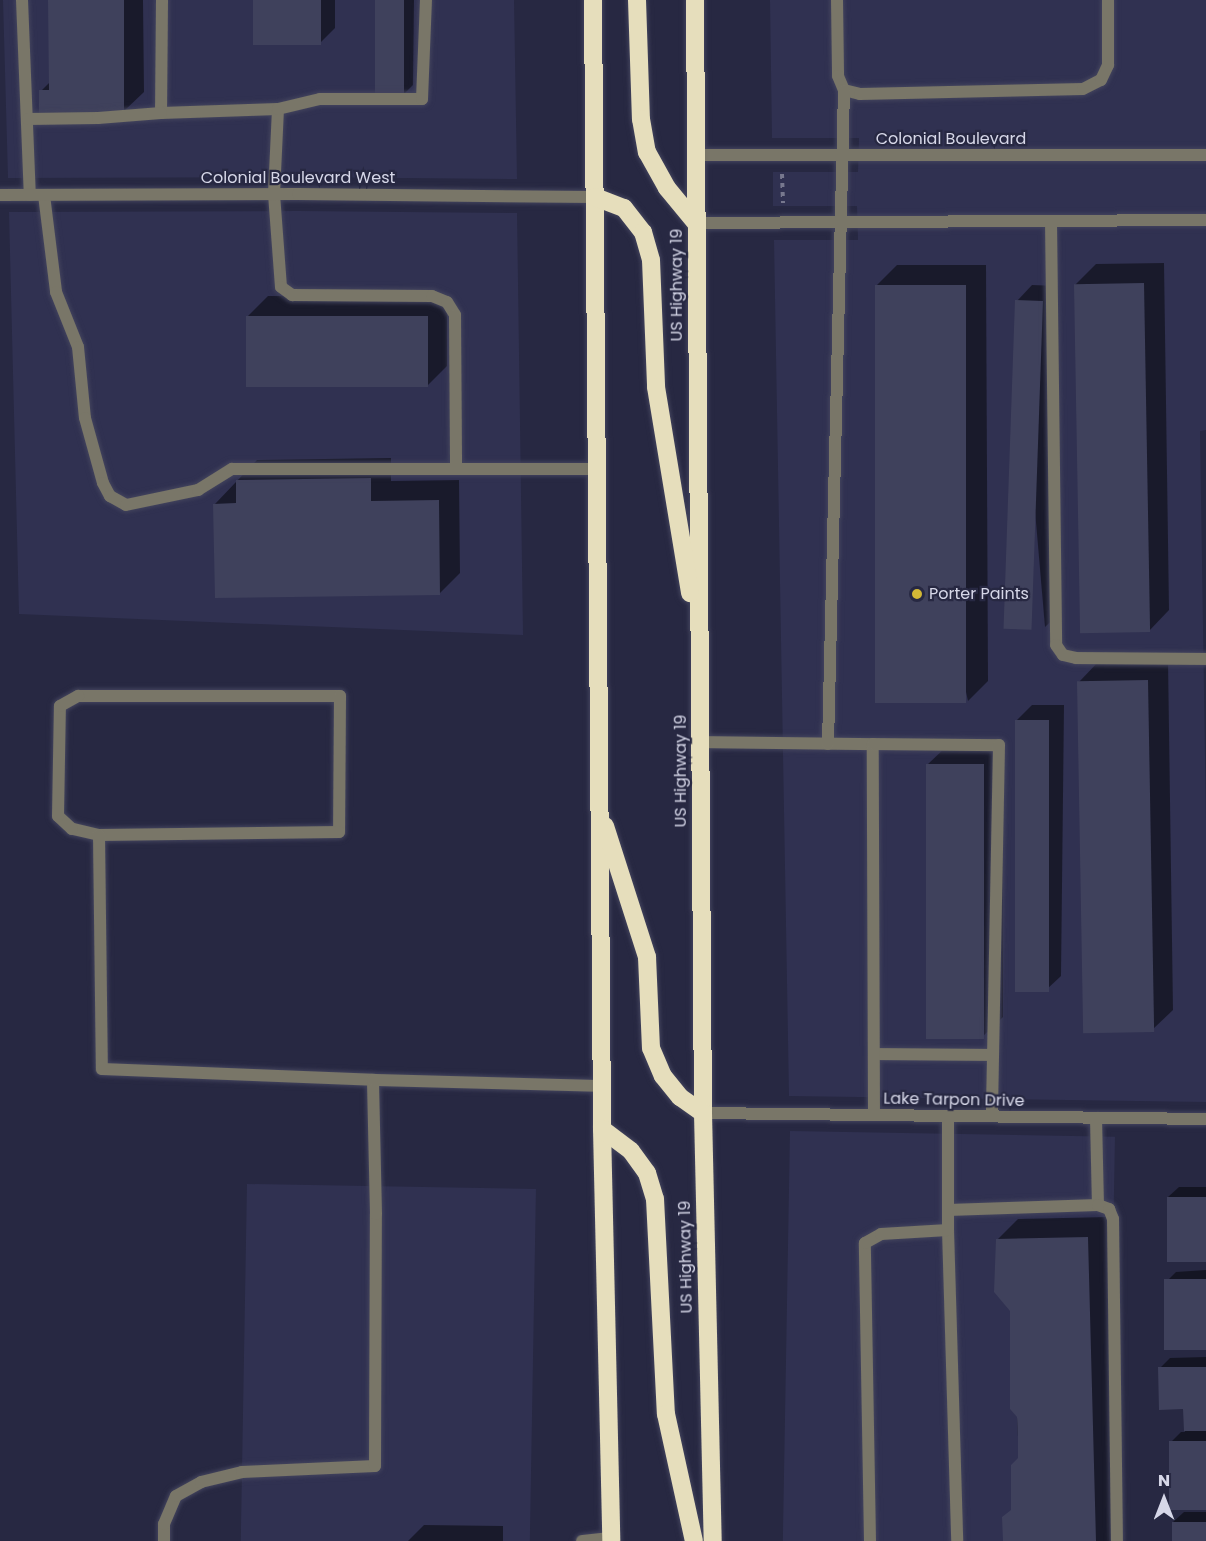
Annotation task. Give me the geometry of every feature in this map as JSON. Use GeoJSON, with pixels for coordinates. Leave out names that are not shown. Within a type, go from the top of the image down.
{"type":"FeatureCollection","features":[{"type":"Feature","properties":{"kind":"highway"},"geometry":{"type":"LineString","coordinates":[[593,0],[601,1086],[611,1539]]}},
{"type":"Feature","properties":{"kind":"highway"},"geometry":{"type":"LineString","coordinates":[[637,0],[640,119],[647,152],[667,188],[696,223]]}},
{"type":"Feature","properties":{"kind":"highway","name":"US Highway 19"},"geometry":{"type":"LineString","coordinates":[[695,0],[703,1113],[712,1541]]}},
{"type":"Feature","properties":{"kind":"highway"},"geometry":{"type":"LineString","coordinates":[[595,196],[624,208],[643,232],[651,260],[656,387],[699,651]]}},
{"type":"Feature","properties":{"kind":"highway"},"geometry":{"type":"LineString","coordinates":[[599,807],[647,957],[651,1048],[663,1076],[680,1097],[703,1113]]}},
{"type":"Feature","properties":{"kind":"highway"},"geometry":{"type":"LineString","coordinates":[[602,1129],[631,1151],[647,1173],[655,1199],[666,1414],[694,1541]]}},
{"type":"Feature","properties":{"kind":"street"},"geometry":{"type":"LineString","coordinates":[[22,0],[30,195]]}},
{"type":"Feature","properties":{"kind":"street"},"geometry":{"type":"LineString","coordinates":[[161,113],[162,0]]}},
{"type":"Feature","properties":{"kind":"street"},"geometry":{"type":"LineString","coordinates":[[28,119],[278,109],[320,99],[422,99],[426,0]]}},
{"type":"Feature","properties":{"kind":"street"},"geometry":{"type":"LineString","coordinates":[[828,744],[844,90],[838,76],[837,0]]}},
{"type":"Feature","properties":{"kind":"street"},"geometry":{"type":"LineString","coordinates":[[844,90],[860,94],[1083,89],[1101,80],[1108,64],[1108,0]]}},
{"type":"Feature","properties":{"kind":"street"},"geometry":{"type":"LineString","coordinates":[[278,109],[274,194],[281,286],[292,295],[432,296],[447,302],[455,315],[456,470]]}},
{"type":"Feature","properties":{"kind":"street","name":"Colonial Boulevard"},"geometry":{"type":"LineString","coordinates":[[696,155],[1206,155]]}},
{"type":"Feature","properties":{"kind":"street","name":"Colonial Boulevard West"},"geometry":{"type":"LineString","coordinates":[[0,195],[595,196]]}},
{"type":"Feature","properties":{"kind":"street"},"geometry":{"type":"LineString","coordinates":[[44,195],[56,292],[78,347],[86,418],[103,483],[110,496],[126,505],[169,498],[198,489],[232,470],[597,470]]}},
{"type":"Feature","properties":{"kind":"street"},"geometry":{"type":"LineString","coordinates":[[696,223],[1206,220]]}},
{"type":"Feature","properties":{"kind":"street"},"geometry":{"type":"LineString","coordinates":[[1051,221],[1056,645],[1063,655],[1076,658],[1206,659]]}},
{"type":"Feature","properties":{"kind":"street"},"geometry":{"type":"LineString","coordinates":[[78,696],[340,696],[339,832],[99,835],[72,829],[58,816],[60,706],[78,696]]}},
{"type":"Feature","properties":{"kind":"street"},"geometry":{"type":"LineString","coordinates":[[700,742],[999,745],[992,1116]]}},
{"type":"Feature","properties":{"kind":"street"},"geometry":{"type":"LineString","coordinates":[[873,744],[874,1115]]}},
{"type":"Feature","properties":{"kind":"street"},"geometry":{"type":"LineString","coordinates":[[99,835],[102,1068],[373,1080],[601,1086]]}},
{"type":"Feature","properties":{"kind":"street"},"geometry":{"type":"LineString","coordinates":[[874,1054],[993,1055]]}},
{"type":"Feature","properties":{"kind":"street"},"geometry":{"type":"LineString","coordinates":[[164,1541],[164,1524],[176,1496],[201,1482],[242,1472],[375,1466],[376,1214],[373,1080]]}},
{"type":"Feature","properties":{"kind":"street","name":"Lake Tarpon Drive"},"geometry":{"type":"LineString","coordinates":[[703,1113],[1206,1119]]}},
{"type":"Feature","properties":{"kind":"street"},"geometry":{"type":"LineString","coordinates":[[948,1116],[948,1230],[957,1541]]}},
{"type":"Feature","properties":{"kind":"street"},"geometry":{"type":"LineString","coordinates":[[1096,1118],[1098,1205]]}},
{"type":"Feature","properties":{"kind":"street"},"geometry":{"type":"LineString","coordinates":[[948,1210],[1098,1205],[1109,1209],[1113,1219],[1118,1541]]}},
{"type":"Feature","properties":{"kind":"street"},"geometry":{"type":"LineString","coordinates":[[870,1541],[865,1243],[881,1234],[948,1230]]}},
{"type":"Feature","properties":{"kind":"street"},"geometry":{"type":"LineString","coordinates":[[582,1541],[611,1539]]}},
{"type":"Feature","properties":{"kind":"path"},"geometry":{"type":"LineString","coordinates":[[782,173],[783,203]]}},
{"type":"Feature","properties":{"kind":"shaded area"},"geometry":{"type":"Polygon","coordinates":[[[3,0],[514,0],[517,179],[8,178],[3,0]]]}},
{"type":"Feature","properties":{"kind":"shaded area"},"geometry":{"type":"Polygon","coordinates":[[[770,0],[1206,0],[1206,430],[1200,431],[1206,822],[1206,1102],[789,1096],[774,240],[858,240],[857,206],[773,206],[773,172],[858,172],[859,138],[772,138],[770,0]]]}},
{"type":"Feature","properties":{"kind":"shaded area"},"geometry":{"type":"Polygon","coordinates":[[[9,212],[517,213],[523,635],[19,614],[9,212]]]}},
{"type":"Feature","properties":{"kind":"shaded area"},"geometry":{"type":"Polygon","coordinates":[[[790,1131],[1115,1137],[1108,1541],[783,1541],[790,1131]]]}},
{"type":"Feature","properties":{"kind":"shaded area"},"geometry":{"type":"Polygon","coordinates":[[[247,1184],[536,1189],[530,1541],[241,1541],[247,1184]]]}},
{"type":"Feature","properties":{"kind":"building"},"geometry":{"type":"Polygon","coordinates":[[[48,0],[124,0],[124,114],[39,113],[39,90],[49,90],[48,0]]]}},
{"type":"Feature","properties":{"kind":"building"},"geometry":{"type":"Polygon","coordinates":[[[253,0],[321,0],[321,45],[253,45],[253,0]]]}},
{"type":"Feature","properties":{"kind":"building"},"geometry":{"type":"Polygon","coordinates":[[[375,0],[404,0],[404,97],[375,97],[375,0]]]}},
{"type":"Feature","properties":{"kind":"building"},"geometry":{"type":"Polygon","coordinates":[[[1144,283],[1150,632],[1080,633],[1074,284],[1144,283]]]}},
{"type":"Feature","properties":{"kind":"building"},"geometry":{"type":"Polygon","coordinates":[[[875,285],[966,285],[966,703],[875,703],[875,285]]]}},
{"type":"Feature","properties":{"kind":"building"},"geometry":{"type":"Polygon","coordinates":[[[1015,300],[1043,301],[1032,630],[1004,629],[1015,300]]]}},
{"type":"Feature","properties":{"kind":"building"},"geometry":{"type":"Polygon","coordinates":[[[246,316],[428,316],[428,387],[246,387],[246,316]]]}},
{"type":"Feature","properties":{"kind":"building"},"geometry":{"type":"Polygon","coordinates":[[[371,478],[371,501],[439,500],[440,595],[215,598],[213,504],[236,503],[236,480],[371,478]]]}},
{"type":"Feature","properties":{"kind":"building"},"geometry":{"type":"Polygon","coordinates":[[[1148,680],[1154,1032],[1083,1033],[1077,681],[1148,680]]]}},
{"type":"Feature","properties":{"kind":"building"},"geometry":{"type":"Polygon","coordinates":[[[1015,720],[1049,720],[1049,992],[1015,992],[1015,720]]]}},
{"type":"Feature","properties":{"kind":"building"},"geometry":{"type":"Polygon","coordinates":[[[926,764],[984,764],[984,1039],[926,1039],[926,764]]]}},
{"type":"Feature","properties":{"kind":"building"},"geometry":{"type":"Polygon","coordinates":[[[1167,1197],[1206,1197],[1206,1262],[1167,1262],[1167,1197]]]}},
{"type":"Feature","properties":{"kind":"building"},"geometry":{"type":"Polygon","coordinates":[[[1088,1237],[1096,1541],[1003,1541],[1002,1517],[1011,1510],[1011,1465],[1018,1458],[1018,1436],[1017,1417],[1010,1409],[1010,1311],[994,1292],[996,1239],[1088,1237]]]}},
{"type":"Feature","properties":{"kind":"building"},"geometry":{"type":"Polygon","coordinates":[[[1164,1279],[1206,1279],[1206,1350],[1164,1350],[1164,1279]]]}},
{"type":"Feature","properties":{"kind":"building"},"geometry":{"type":"Polygon","coordinates":[[[1158,1367],[1206,1367],[1206,1431],[1184,1431],[1183,1409],[1159,1410],[1158,1367]]]}},
{"type":"Feature","properties":{"kind":"building"},"geometry":{"type":"Polygon","coordinates":[[[1169,1441],[1206,1441],[1206,1510],[1169,1510],[1169,1441]]]}},
{"type":"Feature","properties":{"kind":"building"},"geometry":{"type":"Polygon","coordinates":[[[1172,1522],[1206,1522],[1206,1541],[1172,1541],[1172,1522]]]}},
{"type":"Feature","properties":{"kind":"place","name":"Porter Paints"},"geometry":{"type":"Point","coordinates":[917,594]}}]}
